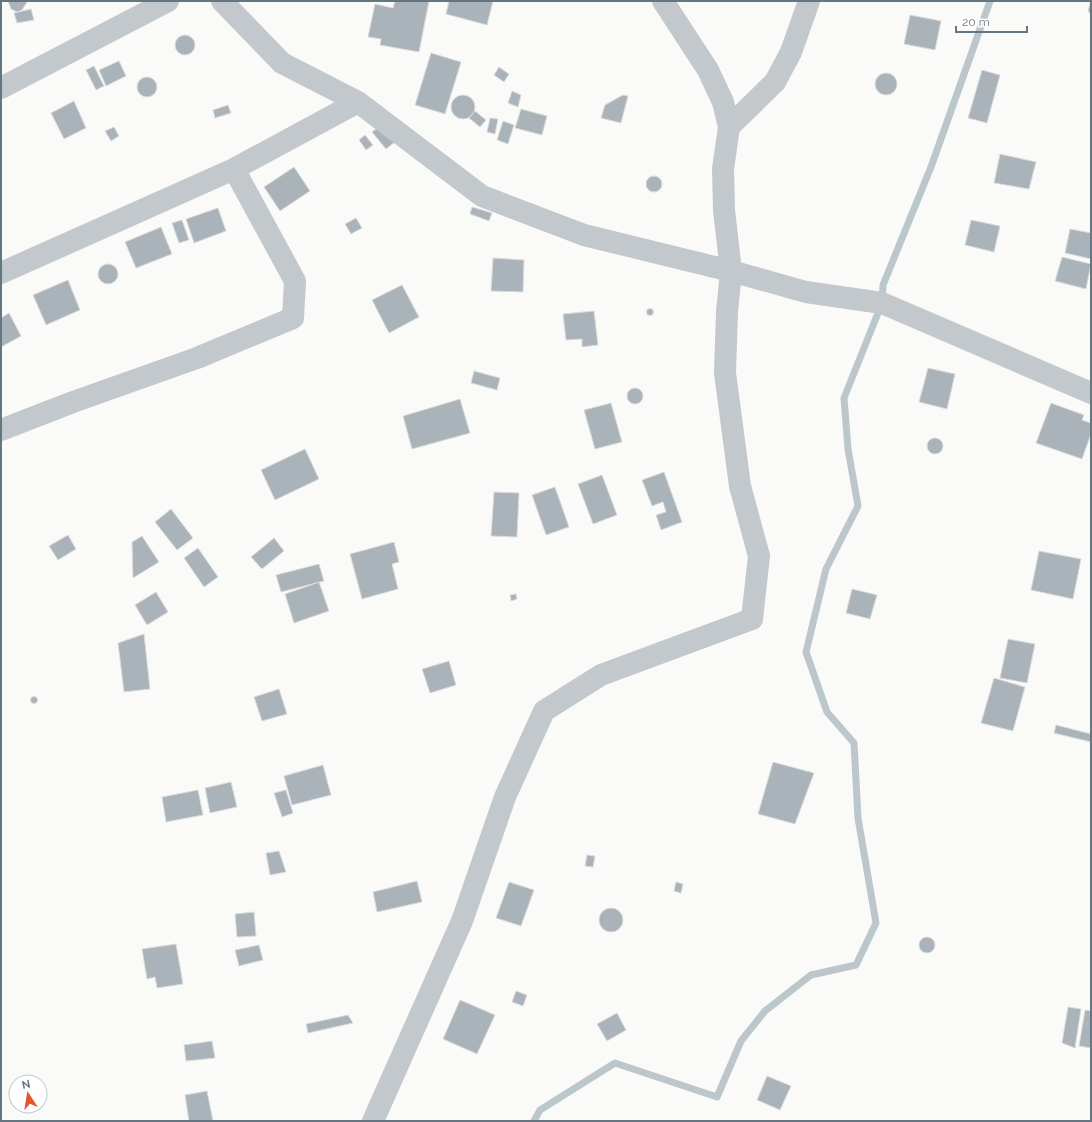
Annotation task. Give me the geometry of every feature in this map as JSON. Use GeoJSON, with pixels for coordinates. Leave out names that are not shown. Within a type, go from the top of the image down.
{"type":"FeatureCollection","features":[{"type":"Feature","properties":{"kind":"street"},"geometry":{"type":"LineString","coordinates":[[1,88],[168,1]]}},
{"type":"Feature","properties":{"kind":"street"},"geometry":{"type":"LineString","coordinates":[[222,1],[282,64],[358,102],[482,196],[584,235],[731,271],[806,292],[882,303],[1091,394]]}},
{"type":"Feature","properties":{"kind":"street"},"geometry":{"type":"LineString","coordinates":[[373,1121],[462,921],[505,797],[544,711],[601,675],[752,619],[759,556],[740,486],[725,373],[727,312],[731,271],[724,210],[723,169],[729,127],[723,102],[708,70],[663,1]]}},
{"type":"Feature","properties":{"kind":"street"},"geometry":{"type":"LineString","coordinates":[[729,127],[775,82],[791,52],[809,1]]}},
{"type":"Feature","properties":{"kind":"street"},"geometry":{"type":"LineString","coordinates":[[1,273],[234,169],[358,102]]}},
{"type":"Feature","properties":{"kind":"street"},"geometry":{"type":"LineString","coordinates":[[1,430],[73,402],[197,358],[293,318],[295,282],[234,169]]}},
{"type":"Feature","properties":{"kind":"building"},"geometry":{"type":"Polygon","coordinates":[[[8,1],[27,2],[22,10],[17,12],[11,9],[8,1]]]}},
{"type":"Feature","properties":{"kind":"building"},"geometry":{"type":"Polygon","coordinates":[[[395,1],[429,1],[419,52],[380,45],[381,39],[368,37],[375,4],[393,8],[395,1]]]}},
{"type":"Feature","properties":{"kind":"building"},"geometry":{"type":"Polygon","coordinates":[[[449,1],[493,1],[487,25],[446,14],[449,1]]]}},
{"type":"Feature","properties":{"kind":"building"},"geometry":{"type":"Polygon","coordinates":[[[1091,2],[1091,16],[1088,10],[1091,2]]]}},
{"type":"Feature","properties":{"kind":"building"},"geometry":{"type":"Polygon","coordinates":[[[31,9],[34,20],[17,23],[14,13],[31,9]]]}},
{"type":"Feature","properties":{"kind":"building"},"geometry":{"type":"Polygon","coordinates":[[[910,15],[941,21],[935,50],[904,44],[910,15]]]}},
{"type":"Feature","properties":{"kind":"building"},"geometry":{"type":"Polygon","coordinates":[[[185,35],[192,38],[195,45],[192,52],[185,55],[178,52],[175,45],[178,38],[185,35]]]}},
{"type":"Feature","properties":{"kind":"building"},"geometry":{"type":"Polygon","coordinates":[[[431,53],[461,62],[445,114],[415,105],[431,53]]]}},
{"type":"Feature","properties":{"kind":"building"},"geometry":{"type":"Polygon","coordinates":[[[119,61],[126,76],[106,86],[99,70],[119,61]]]}},
{"type":"Feature","properties":{"kind":"building"},"geometry":{"type":"Polygon","coordinates":[[[94,66],[104,86],[96,90],[86,70],[94,66]]]}},
{"type":"Feature","properties":{"kind":"building"},"geometry":{"type":"Polygon","coordinates":[[[499,67],[509,74],[504,82],[494,75],[499,67]]]}},
{"type":"Feature","properties":{"kind":"building"},"geometry":{"type":"Polygon","coordinates":[[[982,70],[1000,75],[987,123],[968,118],[982,70]]]}},
{"type":"Feature","properties":{"kind":"building"},"geometry":{"type":"Polygon","coordinates":[[[886,73],[894,76],[897,84],[894,92],[886,95],[878,92],[875,84],[878,76],[886,73]]]}},
{"type":"Feature","properties":{"kind":"building"},"geometry":{"type":"Polygon","coordinates":[[[143,77],[151,77],[157,83],[157,91],[151,97],[143,97],[137,91],[137,83],[143,77]]]}},
{"type":"Feature","properties":{"kind":"building"},"geometry":{"type":"Polygon","coordinates":[[[512,91],[521,95],[518,107],[508,103],[512,91]]]}},
{"type":"Feature","properties":{"kind":"building"},"geometry":{"type":"Polygon","coordinates":[[[463,95],[468,96],[474,102],[474,112],[468,118],[463,119],[458,118],[452,112],[451,107],[452,102],[458,96],[463,95]]]}},
{"type":"Feature","properties":{"kind":"building"},"geometry":{"type":"Polygon","coordinates":[[[623,95],[628,96],[621,123],[601,118],[605,105],[623,95]]]}},
{"type":"Feature","properties":{"kind":"building"},"geometry":{"type":"Polygon","coordinates":[[[74,101],[86,128],[64,139],[51,113],[74,101]]]}},
{"type":"Feature","properties":{"kind":"building"},"geometry":{"type":"Polygon","coordinates":[[[228,105],[231,113],[215,118],[213,110],[228,105]]]}},
{"type":"Feature","properties":{"kind":"building"},"geometry":{"type":"Polygon","coordinates":[[[521,109],[547,116],[542,135],[515,128],[521,109]]]}},
{"type":"Feature","properties":{"kind":"building"},"geometry":{"type":"Polygon","coordinates":[[[475,111],[486,120],[480,127],[469,118],[475,111]]]}},
{"type":"Feature","properties":{"kind":"building"},"geometry":{"type":"Polygon","coordinates":[[[490,118],[498,119],[495,134],[487,132],[490,118]]]}},
{"type":"Feature","properties":{"kind":"building"},"geometry":{"type":"Polygon","coordinates":[[[503,121],[514,125],[508,144],[497,140],[503,121]]]}},
{"type":"Feature","properties":{"kind":"building"},"geometry":{"type":"Polygon","coordinates":[[[381,125],[395,142],[386,149],[372,132],[381,125]]]}},
{"type":"Feature","properties":{"kind":"building"},"geometry":{"type":"Polygon","coordinates":[[[114,127],[119,136],[111,141],[105,131],[114,127]]]}},
{"type":"Feature","properties":{"kind":"building"},"geometry":{"type":"Polygon","coordinates":[[[365,135],[373,145],[366,150],[359,140],[365,135]]]}},
{"type":"Feature","properties":{"kind":"building"},"geometry":{"type":"Polygon","coordinates":[[[1000,154],[1036,162],[1029,189],[994,183],[1000,154]]]}},
{"type":"Feature","properties":{"kind":"building"},"geometry":{"type":"Polygon","coordinates":[[[294,167],[310,191],[280,211],[264,187],[294,167]]]}},
{"type":"Feature","properties":{"kind":"building"},"geometry":{"type":"Polygon","coordinates":[[[654,176],[660,178],[662,184],[660,190],[654,192],[648,190],[646,184],[648,178],[654,176]]]}},
{"type":"Feature","properties":{"kind":"building"},"geometry":{"type":"Polygon","coordinates":[[[472,207],[492,213],[489,221],[470,214],[472,207]]]}},
{"type":"Feature","properties":{"kind":"building"},"geometry":{"type":"Polygon","coordinates":[[[218,208],[226,231],[194,243],[186,219],[218,208]]]}},
{"type":"Feature","properties":{"kind":"building"},"geometry":{"type":"Polygon","coordinates":[[[356,218],[362,228],[351,234],[345,224],[356,218]]]}},
{"type":"Feature","properties":{"kind":"building"},"geometry":{"type":"Polygon","coordinates":[[[182,220],[189,240],[179,243],[172,223],[182,220]]]}},
{"type":"Feature","properties":{"kind":"building"},"geometry":{"type":"Polygon","coordinates":[[[971,220],[1000,226],[994,252],[965,245],[971,220]]]}},
{"type":"Feature","properties":{"kind":"building"},"geometry":{"type":"Polygon","coordinates":[[[161,227],[172,254],[136,268],[125,242],[161,227]]]}},
{"type":"Feature","properties":{"kind":"building"},"geometry":{"type":"Polygon","coordinates":[[[1070,229],[1091,233],[1091,259],[1065,253],[1070,229]]]}},
{"type":"Feature","properties":{"kind":"building"},"geometry":{"type":"Polygon","coordinates":[[[1062,257],[1091,264],[1086,289],[1055,281],[1062,257]]]}},
{"type":"Feature","properties":{"kind":"building"},"geometry":{"type":"Polygon","coordinates":[[[493,258],[524,260],[523,292],[491,291],[493,258]]]}},
{"type":"Feature","properties":{"kind":"building"},"geometry":{"type":"Polygon","coordinates":[[[104,264],[112,264],[118,270],[118,278],[112,284],[104,284],[98,278],[98,270],[104,264]]]}},
{"type":"Feature","properties":{"kind":"building"},"geometry":{"type":"Polygon","coordinates":[[[68,280],[80,310],[46,325],[33,295],[68,280]]]}},
{"type":"Feature","properties":{"kind":"building"},"geometry":{"type":"Polygon","coordinates":[[[402,285],[419,317],[389,333],[372,300],[402,285]]]}},
{"type":"Feature","properties":{"kind":"building"},"geometry":{"type":"Polygon","coordinates":[[[650,309],[653,312],[650,315],[647,312],[650,309]]]}},
{"type":"Feature","properties":{"kind":"building"},"geometry":{"type":"Polygon","coordinates":[[[594,311],[598,345],[582,347],[582,339],[566,340],[563,314],[594,311]]]}},
{"type":"Feature","properties":{"kind":"building"},"geometry":{"type":"Polygon","coordinates":[[[9,313],[21,336],[1,347],[1,318],[9,313]]]}},
{"type":"Feature","properties":{"kind":"building"},"geometry":{"type":"Polygon","coordinates":[[[928,368],[955,374],[947,409],[919,402],[928,368]]]}},
{"type":"Feature","properties":{"kind":"building"},"geometry":{"type":"Polygon","coordinates":[[[474,371],[500,378],[497,390],[471,383],[474,371]]]}},
{"type":"Feature","properties":{"kind":"building"},"geometry":{"type":"Polygon","coordinates":[[[635,388],[641,390],[643,396],[641,402],[635,404],[629,402],[627,396],[629,390],[635,388]]]}},
{"type":"Feature","properties":{"kind":"building"},"geometry":{"type":"Polygon","coordinates":[[[460,399],[470,433],[412,449],[403,416],[460,399]]]}},
{"type":"Feature","properties":{"kind":"building"},"geometry":{"type":"Polygon","coordinates":[[[611,403],[622,442],[595,449],[584,410],[611,403]]]}},
{"type":"Feature","properties":{"kind":"building"},"geometry":{"type":"Polygon","coordinates":[[[1051,403],[1084,415],[1082,420],[1091,423],[1091,434],[1082,459],[1036,443],[1051,403]]]}},
{"type":"Feature","properties":{"kind":"building"},"geometry":{"type":"Polygon","coordinates":[[[935,438],[941,440],[943,446],[941,452],[935,454],[929,452],[927,446],[929,440],[935,438]]]}},
{"type":"Feature","properties":{"kind":"building"},"geometry":{"type":"Polygon","coordinates":[[[305,449],[319,479],[275,500],[261,470],[305,449]]]}},
{"type":"Feature","properties":{"kind":"building"},"geometry":{"type":"Polygon","coordinates":[[[664,472],[682,522],[661,530],[656,515],[666,512],[663,502],[652,506],[642,480],[664,472]]]}},
{"type":"Feature","properties":{"kind":"building"},"geometry":{"type":"Polygon","coordinates":[[[602,475],[617,515],[593,524],[578,484],[602,475]]]}},
{"type":"Feature","properties":{"kind":"building"},"geometry":{"type":"Polygon","coordinates":[[[555,487],[569,527],[546,535],[532,495],[555,487]]]}},
{"type":"Feature","properties":{"kind":"building"},"geometry":{"type":"Polygon","coordinates":[[[494,492],[519,493],[517,537],[491,536],[494,492]]]}},
{"type":"Feature","properties":{"kind":"building"},"geometry":{"type":"Polygon","coordinates":[[[171,509],[193,538],[177,550],[155,522],[171,509]]]}},
{"type":"Feature","properties":{"kind":"building"},"geometry":{"type":"Polygon","coordinates":[[[68,535],[76,549],[58,560],[49,546],[68,535]]]}},
{"type":"Feature","properties":{"kind":"building"},"geometry":{"type":"Polygon","coordinates":[[[142,536],[159,562],[133,578],[132,542],[142,536]]]}},
{"type":"Feature","properties":{"kind":"building"},"geometry":{"type":"Polygon","coordinates":[[[274,538],[284,551],[262,569],[251,557],[274,538]]]}},
{"type":"Feature","properties":{"kind":"building"},"geometry":{"type":"Polygon","coordinates":[[[394,542],[399,562],[392,564],[398,589],[362,599],[350,554],[394,542]]]}},
{"type":"Feature","properties":{"kind":"building"},"geometry":{"type":"Polygon","coordinates":[[[198,548],[218,577],[204,587],[184,558],[198,548]]]}},
{"type":"Feature","properties":{"kind":"building"},"geometry":{"type":"Polygon","coordinates":[[[1039,551],[1081,559],[1073,599],[1031,590],[1039,551]]]}},
{"type":"Feature","properties":{"kind":"building"},"geometry":{"type":"Polygon","coordinates":[[[319,564],[324,581],[281,592],[276,575],[319,564]]]}},
{"type":"Feature","properties":{"kind":"building"},"geometry":{"type":"Polygon","coordinates":[[[319,582],[329,611],[294,623],[285,594],[319,582]]]}},
{"type":"Feature","properties":{"kind":"building"},"geometry":{"type":"Polygon","coordinates":[[[852,589],[877,595],[870,619],[846,613],[852,589]]]}},
{"type":"Feature","properties":{"kind":"building"},"geometry":{"type":"Polygon","coordinates":[[[156,592],[168,612],[147,625],[135,605],[156,592]]]}},
{"type":"Feature","properties":{"kind":"building"},"geometry":{"type":"Polygon","coordinates":[[[516,594],[517,599],[511,601],[510,595],[516,594]]]}},
{"type":"Feature","properties":{"kind":"building"},"geometry":{"type":"Polygon","coordinates":[[[144,634],[150,689],[124,692],[118,643],[144,634]]]}},
{"type":"Feature","properties":{"kind":"building"},"geometry":{"type":"Polygon","coordinates":[[[1008,639],[1035,644],[1027,683],[1000,678],[1008,639]]]}},
{"type":"Feature","properties":{"kind":"building"},"geometry":{"type":"Polygon","coordinates":[[[449,661],[456,685],[430,693],[422,669],[449,661]]]}},
{"type":"Feature","properties":{"kind":"building"},"geometry":{"type":"Polygon","coordinates":[[[994,678],[1025,687],[1013,731],[981,723],[994,678]]]}},
{"type":"Feature","properties":{"kind":"building"},"geometry":{"type":"Polygon","coordinates":[[[279,689],[287,714],[262,721],[254,697],[279,689]]]}},
{"type":"Feature","properties":{"kind":"building"},"geometry":{"type":"Polygon","coordinates":[[[34,697],[37,700],[34,703],[31,700],[34,697]]]}},
{"type":"Feature","properties":{"kind":"building"},"geometry":{"type":"Polygon","coordinates":[[[1056,725],[1091,734],[1091,742],[1054,733],[1056,725]]]}},
{"type":"Feature","properties":{"kind":"building"},"geometry":{"type":"Polygon","coordinates":[[[773,762],[814,773],[795,824],[758,814],[773,762]]]}},
{"type":"Feature","properties":{"kind":"building"},"geometry":{"type":"Polygon","coordinates":[[[323,765],[331,795],[292,805],[284,776],[323,765]]]}},
{"type":"Feature","properties":{"kind":"building"},"geometry":{"type":"Polygon","coordinates":[[[231,782],[237,807],[210,813],[205,788],[231,782]]]}},
{"type":"Feature","properties":{"kind":"building"},"geometry":{"type":"Polygon","coordinates":[[[198,790],[203,815],[166,822],[162,797],[198,790]]]}},
{"type":"Feature","properties":{"kind":"building"},"geometry":{"type":"Polygon","coordinates":[[[286,790],[293,813],[282,817],[274,793],[286,790]]]}},
{"type":"Feature","properties":{"kind":"building"},"geometry":{"type":"Polygon","coordinates":[[[279,851],[286,872],[270,875],[266,853],[279,851]]]}},
{"type":"Feature","properties":{"kind":"building"},"geometry":{"type":"Polygon","coordinates":[[[587,855],[595,856],[593,867],[585,866],[587,855]]]}},
{"type":"Feature","properties":{"kind":"building"},"geometry":{"type":"Polygon","coordinates":[[[417,881],[422,902],[377,912],[373,892],[417,881]]]}},
{"type":"Feature","properties":{"kind":"building"},"geometry":{"type":"Polygon","coordinates":[[[509,882],[534,890],[521,926],[496,918],[509,882]]]}},
{"type":"Feature","properties":{"kind":"building"},"geometry":{"type":"Polygon","coordinates":[[[676,882],[683,884],[681,893],[674,891],[676,882]]]}},
{"type":"Feature","properties":{"kind":"building"},"geometry":{"type":"Polygon","coordinates":[[[611,908],[620,911],[623,920],[620,929],[611,932],[602,929],[599,920],[602,911],[611,908]]]}},
{"type":"Feature","properties":{"kind":"building"},"geometry":{"type":"Polygon","coordinates":[[[254,912],[256,936],[237,937],[235,914],[254,912]]]}},
{"type":"Feature","properties":{"kind":"building"},"geometry":{"type":"Polygon","coordinates":[[[927,937],[933,939],[935,945],[933,951],[927,953],[921,951],[919,945],[921,939],[927,937]]]}},
{"type":"Feature","properties":{"kind":"building"},"geometry":{"type":"Polygon","coordinates":[[[176,944],[183,984],[157,988],[155,977],[147,979],[142,949],[176,944]]]}},
{"type":"Feature","properties":{"kind":"building"},"geometry":{"type":"Polygon","coordinates":[[[259,945],[263,960],[239,966],[235,950],[259,945]]]}},
{"type":"Feature","properties":{"kind":"building"},"geometry":{"type":"Polygon","coordinates":[[[516,991],[527,995],[523,1006],[512,1002],[516,991]]]}},
{"type":"Feature","properties":{"kind":"building"},"geometry":{"type":"Polygon","coordinates":[[[460,1000],[495,1015],[477,1054],[443,1039],[460,1000]]]}},
{"type":"Feature","properties":{"kind":"building"},"geometry":{"type":"Polygon","coordinates":[[[1068,1007],[1081,1009],[1075,1048],[1062,1043],[1068,1007]]]}},
{"type":"Feature","properties":{"kind":"building"},"geometry":{"type":"Polygon","coordinates":[[[1085,1010],[1091,1011],[1091,1048],[1079,1046],[1085,1010]]]}},
{"type":"Feature","properties":{"kind":"building"},"geometry":{"type":"Polygon","coordinates":[[[617,1013],[626,1030],[607,1041],[597,1024],[617,1013]]]}},
{"type":"Feature","properties":{"kind":"building"},"geometry":{"type":"Polygon","coordinates":[[[348,1015],[353,1023],[308,1033],[306,1024],[348,1015]]]}},
{"type":"Feature","properties":{"kind":"building"},"geometry":{"type":"Polygon","coordinates":[[[212,1041],[215,1058],[186,1061],[184,1045],[212,1041]]]}},
{"type":"Feature","properties":{"kind":"building"},"geometry":{"type":"Polygon","coordinates":[[[767,1076],[791,1086],[780,1110],[757,1100],[767,1076]]]}},
{"type":"Feature","properties":{"kind":"building"},"geometry":{"type":"Polygon","coordinates":[[[207,1091],[213,1121],[189,1121],[185,1095],[207,1091]]]}},
{"type":"Feature","properties":{"kind":"waterway"},"geometry":{"type":"LineString","coordinates":[[534,1121],[540,1110],[615,1063],[717,1097],[741,1041],[765,1011],[811,975],[856,965],[876,923],[858,818],[854,743],[827,712],[806,652],[826,569],[858,506],[848,449],[844,398],[882,303],[883,285],[931,167],[990,1]]}}]}
